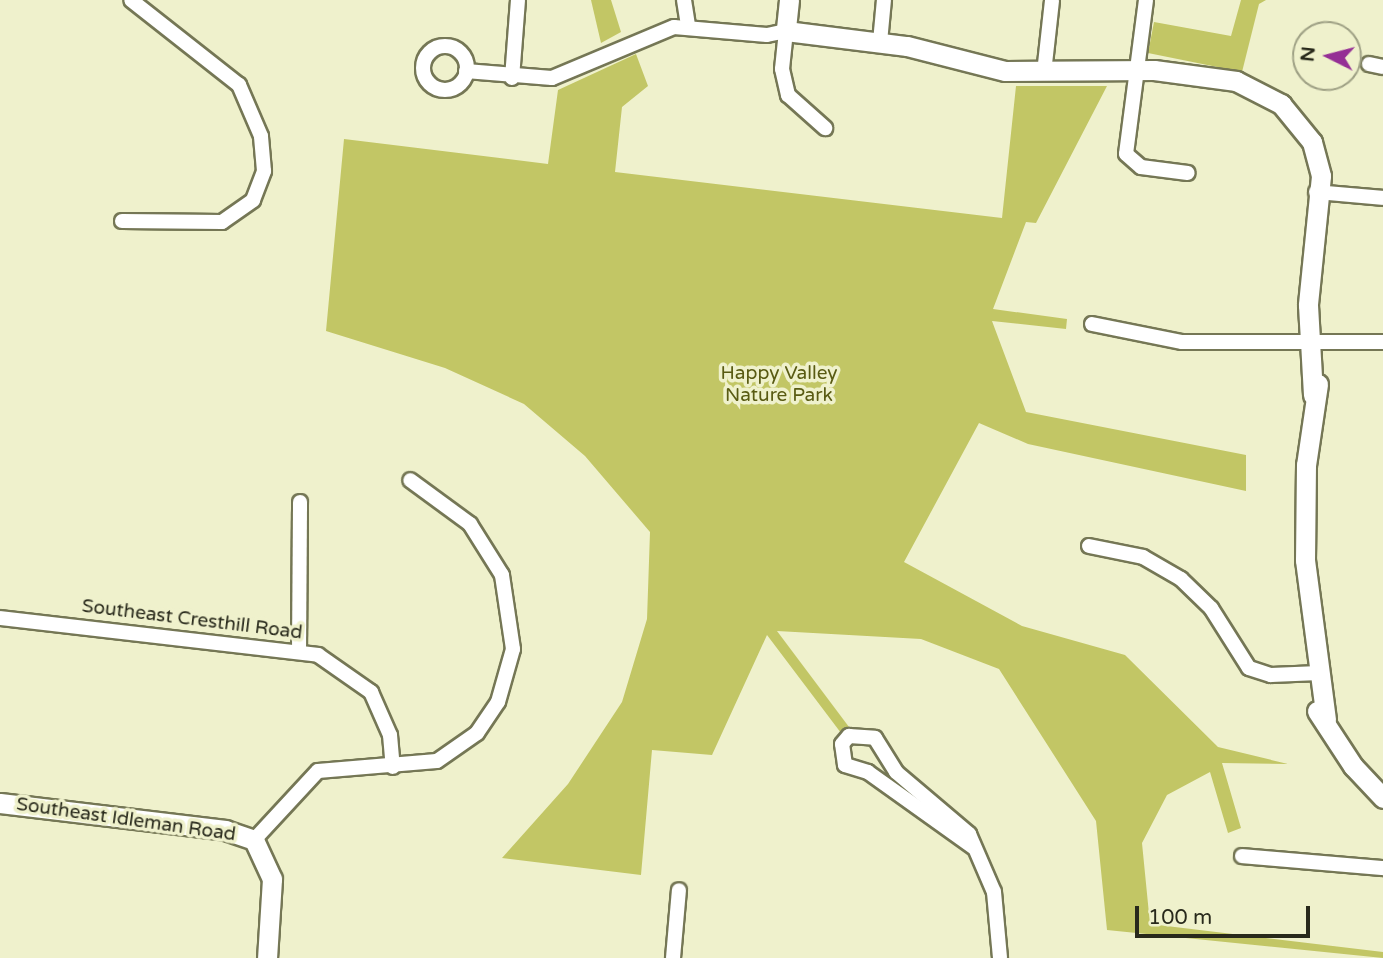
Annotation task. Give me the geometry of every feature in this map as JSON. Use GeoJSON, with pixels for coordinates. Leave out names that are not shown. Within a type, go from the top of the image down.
{"type":"FeatureCollection","features":[{"type":"Feature","properties":{"kind":"street"},"geometry":{"type":"LineString","coordinates":[[122,221],[208,224],[233,217],[253,200],[265,163],[254,112],[239,85],[131,0]]}},
{"type":"Feature","properties":{"kind":"street"},"geometry":{"type":"LineString","coordinates":[[512,78],[518,0]]}},
{"type":"Feature","properties":{"kind":"street"},"geometry":{"type":"LineString","coordinates":[[684,0],[688,26]]}},
{"type":"Feature","properties":{"kind":"street"},"geometry":{"type":"LineString","coordinates":[[789,0],[782,69],[788,96],[824,128]]}},
{"type":"Feature","properties":{"kind":"street"},"geometry":{"type":"LineString","coordinates":[[880,42],[884,0]]}},
{"type":"Feature","properties":{"kind":"street"},"geometry":{"type":"LineString","coordinates":[[1044,73],[1052,0]]}},
{"type":"Feature","properties":{"kind":"street"},"geometry":{"type":"LineString","coordinates":[[1146,0],[1132,73],[1126,154],[1141,167],[1188,173]]}},
{"type":"Feature","properties":{"kind":"street"},"geometry":{"type":"LineString","coordinates":[[466,71],[512,78],[566,75],[642,36],[688,26],[767,35],[786,31],[880,42],[986,68],[1044,73],[1132,73],[1151,83],[1231,93],[1263,107],[1299,145],[1316,192],[1312,451],[1305,513],[1311,578],[1313,674],[1326,720],[1353,766],[1383,798]]}},
{"type":"Feature","properties":{"kind":"street"},"geometry":{"type":"LineString","coordinates":[[1316,192],[1383,198]]}},
{"type":"Feature","properties":{"kind":"street"},"geometry":{"type":"LineString","coordinates":[[1092,324],[1182,342],[1383,342]]}},
{"type":"Feature","properties":{"kind":"street"},"geometry":{"type":"LineString","coordinates":[[254,840],[318,771],[344,764],[393,767],[437,761],[477,733],[498,702],[513,649],[508,594],[493,556],[470,524],[410,480]]}},
{"type":"Feature","properties":{"kind":"street"},"geometry":{"type":"LineString","coordinates":[[299,651],[300,502]]}},
{"type":"Feature","properties":{"kind":"street"},"geometry":{"type":"LineString","coordinates":[[1089,546],[1143,557],[1181,579],[1211,608],[1250,668],[1272,676],[1313,674]]}},
{"type":"Feature","properties":{"kind":"street","name":"Southeast Cresthill Road"},"geometry":{"type":"LineString","coordinates":[[0,618],[299,651],[335,662],[367,687],[385,722],[393,767]]}},
{"type":"Feature","properties":{"kind":"street"},"geometry":{"type":"LineString","coordinates":[[973,847],[868,772],[845,765],[842,744],[849,736],[875,738],[897,772],[959,823],[973,847],[994,892],[1000,958]]}},
{"type":"Feature","properties":{"kind":"street","name":"Southeast Idleman Road"},"geometry":{"type":"LineString","coordinates":[[0,803],[204,827],[254,840],[272,879],[267,958]]}},
{"type":"Feature","properties":{"kind":"street"},"geometry":{"type":"LineString","coordinates":[[1242,856],[1383,869]]}},
{"type":"Feature","properties":{"kind":"street"},"geometry":{"type":"LineString","coordinates":[[673,958],[680,890]]}},
{"type":"Feature","properties":{"kind":"green space"},"geometry":{"type":"Polygon","coordinates":[[[591,0],[611,0],[621,32],[601,43],[591,0]]]}},
{"type":"Feature","properties":{"kind":"green space"},"geometry":{"type":"Polygon","coordinates":[[[1241,0],[1266,0],[1259,4],[1242,72],[1148,53],[1154,22],[1231,36],[1241,0]]]}},
{"type":"Feature","properties":{"kind":"green space","name":"Happy Valley Nature Park"},"geometry":{"type":"Polygon","coordinates":[[[636,54],[648,86],[622,107],[615,172],[1002,218],[1016,86],[1107,86],[1036,223],[1026,222],[993,309],[1067,319],[1066,329],[992,321],[1026,412],[1246,455],[1246,491],[1028,444],[979,423],[904,562],[1022,626],[1125,655],[1218,747],[1288,764],[1222,763],[1241,828],[1228,833],[1210,772],[1167,795],[1142,843],[1150,924],[1383,952],[1383,958],[1107,930],[1096,821],[999,669],[921,639],[777,631],[849,727],[841,733],[767,635],[712,755],[652,750],[641,875],[502,858],[568,784],[622,702],[647,619],[650,532],[585,456],[524,404],[445,368],[326,331],[344,139],[548,164],[558,90],[636,54]]]}}]}
